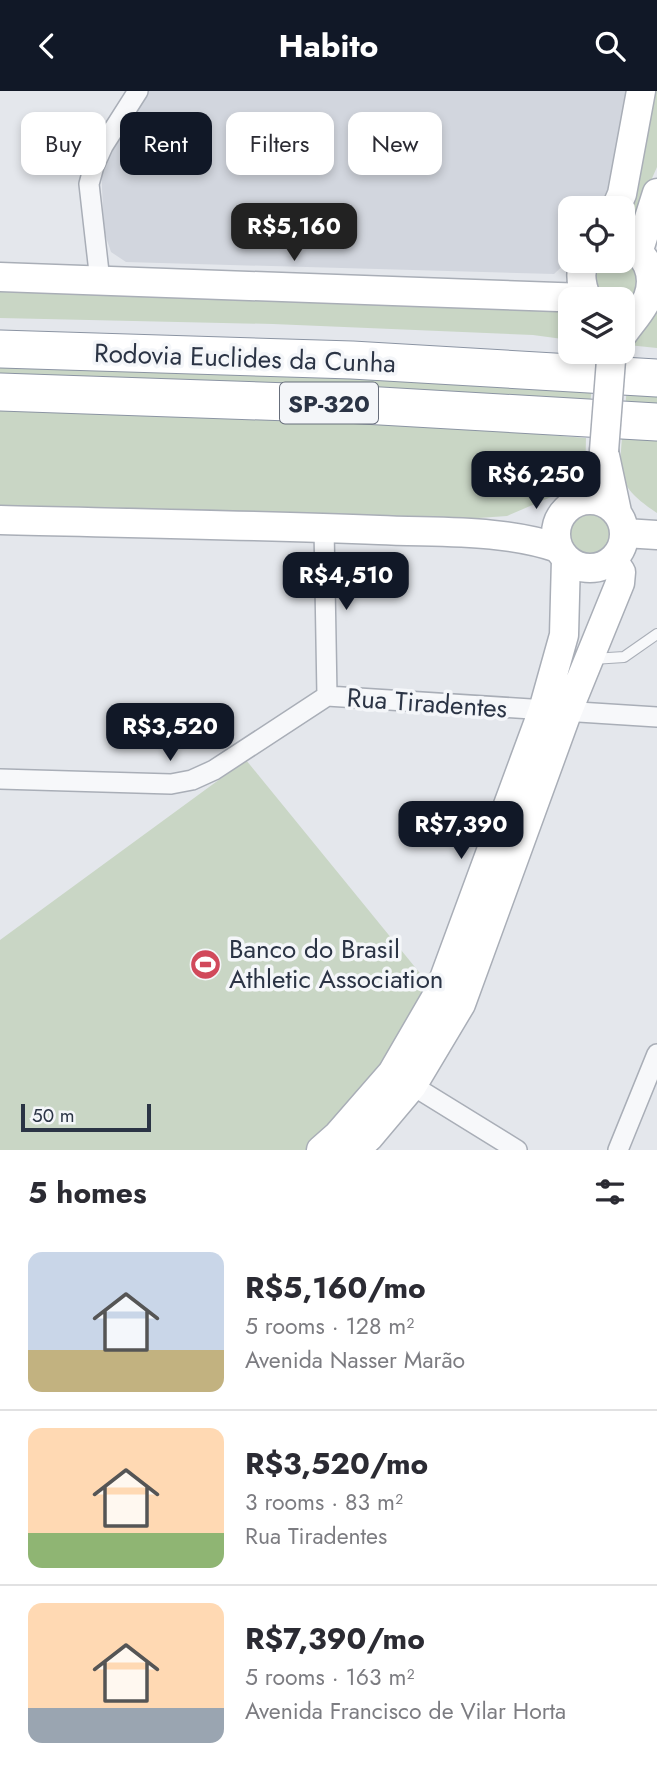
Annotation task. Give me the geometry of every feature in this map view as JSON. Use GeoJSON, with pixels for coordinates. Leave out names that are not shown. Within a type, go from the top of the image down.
{"type":"FeatureCollection","features":[{"type":"Feature","properties":{"kind":"highway","name":"Rodovia Euclides da Cunha"},"geometry":{"type":"LineString","coordinates":[[0,349],[352,361],[657,378]]}},
{"type":"Feature","properties":{"kind":"highway","name":"Rodovia Euclides da Cunha"},"geometry":{"type":"LineString","coordinates":[[0,392],[346,404],[657,422]]}},
{"type":"Feature","properties":{"kind":"main road"},"geometry":{"type":"LineString","coordinates":[[621,196],[641,91]]}},
{"type":"Feature","properties":{"kind":"main road"},"geometry":{"type":"LineString","coordinates":[[635,240],[657,193]]}},
{"type":"Feature","properties":{"kind":"main road"},"geometry":{"type":"LineString","coordinates":[[635,253],[650,269],[652,280],[652,298],[635,319]]}},
{"type":"Feature","properties":{"kind":"main road"},"geometry":{"type":"LineString","coordinates":[[0,277],[558,298]]}},
{"type":"Feature","properties":{"kind":"main road"},"geometry":{"type":"LineString","coordinates":[[0,520],[493,535],[531,540],[558,548],[577,566],[602,566],[613,560],[624,543],[604,454],[610,364]]}},
{"type":"Feature","properties":{"kind":"main road"},"geometry":{"type":"LineString","coordinates":[[355,1150],[369,1137],[402,1079],[439,992],[485,903],[555,711],[564,635],[563,555],[556,532],[558,523],[604,454]]}},
{"type":"Feature","properties":{"kind":"main road"},"geometry":{"type":"LineString","coordinates":[[569,507],[578,502],[599,501],[609,505],[621,522],[657,534]]}},
{"type":"Feature","properties":{"kind":"main road"},"geometry":{"type":"LineString","coordinates":[[555,711],[589,659],[620,583],[621,572],[613,560]]}},
{"type":"Feature","properties":{"kind":"main road"},"geometry":{"type":"LineString","coordinates":[[321,1150],[402,1079]]}},
{"type":"Feature","properties":{"kind":"street"},"geometry":{"type":"LineString","coordinates":[[100,281],[89,184],[93,166],[103,146],[138,91]]}},
{"type":"Feature","properties":{"kind":"street"},"geometry":{"type":"LineString","coordinates":[[324,528],[327,696]]}},
{"type":"Feature","properties":{"kind":"street","name":"Rua Tiradentes"},"geometry":{"type":"LineString","coordinates":[[0,779],[172,783],[192,780],[214,770],[327,696],[657,717]]}},
{"type":"Feature","properties":{"kind":"street"},"geometry":{"type":"LineString","coordinates":[[618,1150],[657,1054]]}},
{"type":"Feature","properties":{"kind":"street"},"geometry":{"type":"LineString","coordinates":[[402,1079],[517,1150]]}},
{"type":"Feature","properties":{"kind":"lane"},"geometry":{"type":"LineString","coordinates":[[589,659],[624,657],[657,634]]}},
{"type":"Feature","properties":{"kind":"shaded area"},"geometry":{"type":"Polygon","coordinates":[[[145,91],[632,91],[609,196],[558,196],[558,270],[554,274],[126,262],[111,252],[104,231],[101,175],[106,175],[106,157],[120,134],[120,175],[212,175],[212,112],[133,112],[145,91]]]}},
{"type":"Feature","properties":{"kind":"green space"},"geometry":{"type":"Polygon","coordinates":[[[649,91],[657,91],[657,167],[641,203],[638,226],[635,228],[635,196],[627,196],[649,91]]]}},
{"type":"Feature","properties":{"kind":"green space"},"geometry":{"type":"Polygon","coordinates":[[[635,262],[645,271],[635,294],[635,287],[594,287],[595,273],[635,273],[635,262]]]}},
{"type":"Feature","properties":{"kind":"green space"},"geometry":{"type":"Polygon","coordinates":[[[0,283],[558,305],[558,338],[533,335],[273,324],[0,318],[0,283]]]}},
{"type":"Feature","properties":{"kind":"green space"},"geometry":{"type":"Polygon","coordinates":[[[657,313],[657,348],[635,346],[635,330],[640,319],[657,313]]]}},
{"type":"Feature","properties":{"kind":"green space"},"geometry":{"type":"Polygon","coordinates":[[[0,357],[592,383],[590,407],[0,383],[0,357]]]}},
{"type":"Feature","properties":{"kind":"green space"},"geometry":{"type":"Polygon","coordinates":[[[627,385],[657,386],[657,412],[625,411],[627,385]]]}},
{"type":"Feature","properties":{"kind":"green space"},"geometry":{"type":"Polygon","coordinates":[[[0,408],[346,419],[586,438],[585,478],[574,487],[507,516],[407,523],[0,507],[0,408]]]}},
{"type":"Feature","properties":{"kind":"green space"},"geometry":{"type":"Polygon","coordinates":[[[622,438],[657,440],[657,513],[636,497],[625,482],[621,464],[622,438]]]}},
{"type":"Feature","properties":{"kind":"green space"},"geometry":{"type":"Polygon","coordinates":[[[604,463],[609,503],[589,499],[575,503],[604,463]]]}},
{"type":"Feature","properties":{"kind":"green space"},"geometry":{"type":"Polygon","coordinates":[[[589,503],[607,508],[621,539],[607,558],[595,563],[572,559],[560,532],[560,524],[569,512],[589,503]]]}},
{"type":"Feature","properties":{"kind":"green space","name":"Banco do Brasil Athletic Association"},"geometry":{"type":"Polygon","coordinates":[[[246,760],[432,988],[385,1069],[312,1150],[0,1150],[0,940],[246,760]]]}},
{"type":"Feature","properties":{"kind":"place","name":"Banco do Brasil Athletic Association"},"geometry":{"type":"Point","coordinates":[206,964]}}]}
